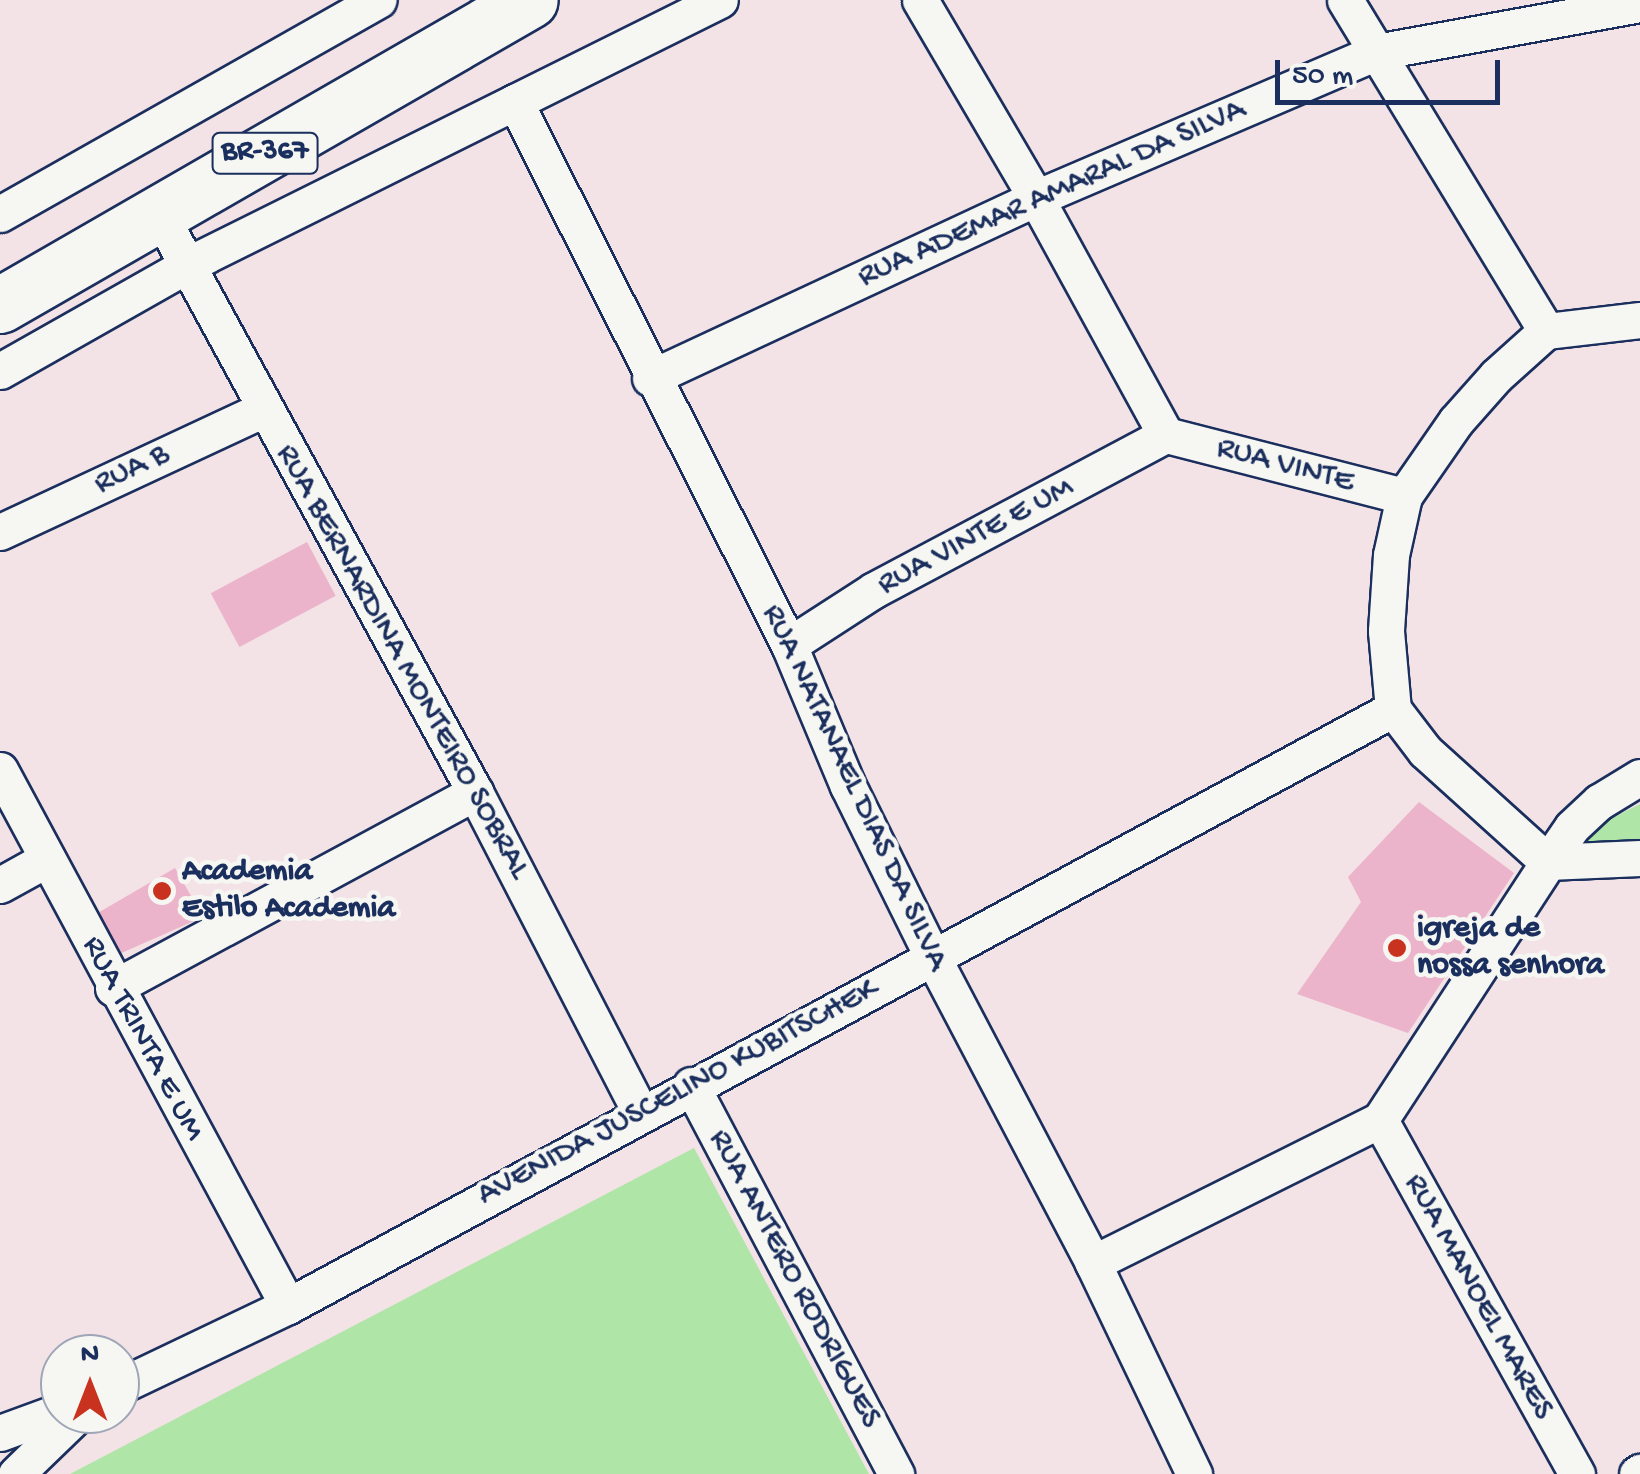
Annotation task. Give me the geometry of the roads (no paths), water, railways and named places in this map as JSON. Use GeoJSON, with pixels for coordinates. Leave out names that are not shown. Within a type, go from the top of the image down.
{"type":"FeatureCollection","features":[{"type":"Feature","properties":{"kind":"main road","name":"BR-367"},"geometry":{"type":"LineString","coordinates":[[0,306],[530,0]]}},
{"type":"Feature","properties":{"kind":"street"},"geometry":{"type":"LineString","coordinates":[[0,214],[379,0]]}},
{"type":"Feature","properties":{"kind":"street"},"geometry":{"type":"LineString","coordinates":[[0,372],[186,265],[720,0]]}},
{"type":"Feature","properties":{"kind":"street"},"geometry":{"type":"LineString","coordinates":[[920,0],[1036,198],[1166,435]]}},
{"type":"Feature","properties":{"kind":"street"},"geometry":{"type":"LineString","coordinates":[[1344,0],[1546,330]]}},
{"type":"Feature","properties":{"kind":"street","name":"RUA ADEMAR AMARAL DA SILVA"},"geometry":{"type":"LineString","coordinates":[[650,378],[1036,198],[1376,52],[1640,4]]}},
{"type":"Feature","properties":{"kind":"street","name":"RUA NATANAEL DIAS DA SILVA"},"geometry":{"type":"LineString","coordinates":[[515,102],[650,378],[788,645],[848,786],[932,956],[1093,1263],[1194,1474]]}},
{"type":"Feature","properties":{"kind":"street","name":"RUA BERNARDINA MONTEIRO SOBRAL"},"geometry":{"type":"LineString","coordinates":[[160,214],[475,792],[640,1112]]}},
{"type":"Feature","properties":{"kind":"street"},"geometry":{"type":"LineString","coordinates":[[1640,320],[1546,330],[1496,376],[1456,421],[1404,496],[1390,555],[1387,612],[1392,708],[1425,751],[1548,862],[1640,858]]}},
{"type":"Feature","properties":{"kind":"street","name":"RUA B"},"geometry":{"type":"LineString","coordinates":[[0,532],[264,409]]}},
{"type":"Feature","properties":{"kind":"street","name":"RUA VINTE"},"geometry":{"type":"LineString","coordinates":[[1166,435],[1404,496]]}},
{"type":"Feature","properties":{"kind":"street","name":"RUA VINTE E UM"},"geometry":{"type":"LineString","coordinates":[[788,645],[874,590],[1166,435]]}},
{"type":"Feature","properties":{"kind":"street","name":"AVENIDA JUSCELINO KUBITSCHEK"},"geometry":{"type":"LineString","coordinates":[[140,1376],[288,1306],[1392,708]]}},
{"type":"Feature","properties":{"kind":"street","name":"RUA TRINTA E UM"},"geometry":{"type":"LineString","coordinates":[[0,770],[288,1306]]}},
{"type":"Feature","properties":{"kind":"street"},"geometry":{"type":"LineString","coordinates":[[1093,1263],[1380,1120],[1572,826],[1599,802],[1640,777]]}},
{"type":"Feature","properties":{"kind":"street"},"geometry":{"type":"LineString","coordinates":[[114,988],[475,792]]}},
{"type":"Feature","properties":{"kind":"street"},"geometry":{"type":"LineString","coordinates":[[0,886],[46,860]]}},
{"type":"Feature","properties":{"kind":"street","name":"RUA ANTERO RODRIGUES"},"geometry":{"type":"LineString","coordinates":[[692,1084],[896,1474]]}},
{"type":"Feature","properties":{"kind":"street","name":"RUA MANOEL MARES"},"geometry":{"type":"LineString","coordinates":[[1380,1120],[1577,1474]]}},
{"type":"Feature","properties":{"kind":"street"},"geometry":{"type":"LineString","coordinates":[[0,1433],[40,1418]]}},
{"type":"Feature","properties":{"kind":"street"},"geometry":{"type":"LineString","coordinates":[[16,1474],[57,1434]]}},
{"type":"Feature","properties":{"kind":"place","name":"Academia Estilo Academia"},"geometry":{"type":"Point","coordinates":[162,891]}},
{"type":"Feature","properties":{"kind":"place","name":"igreja de nossa senhora"},"geometry":{"type":"Point","coordinates":[1397,948]}}]}
